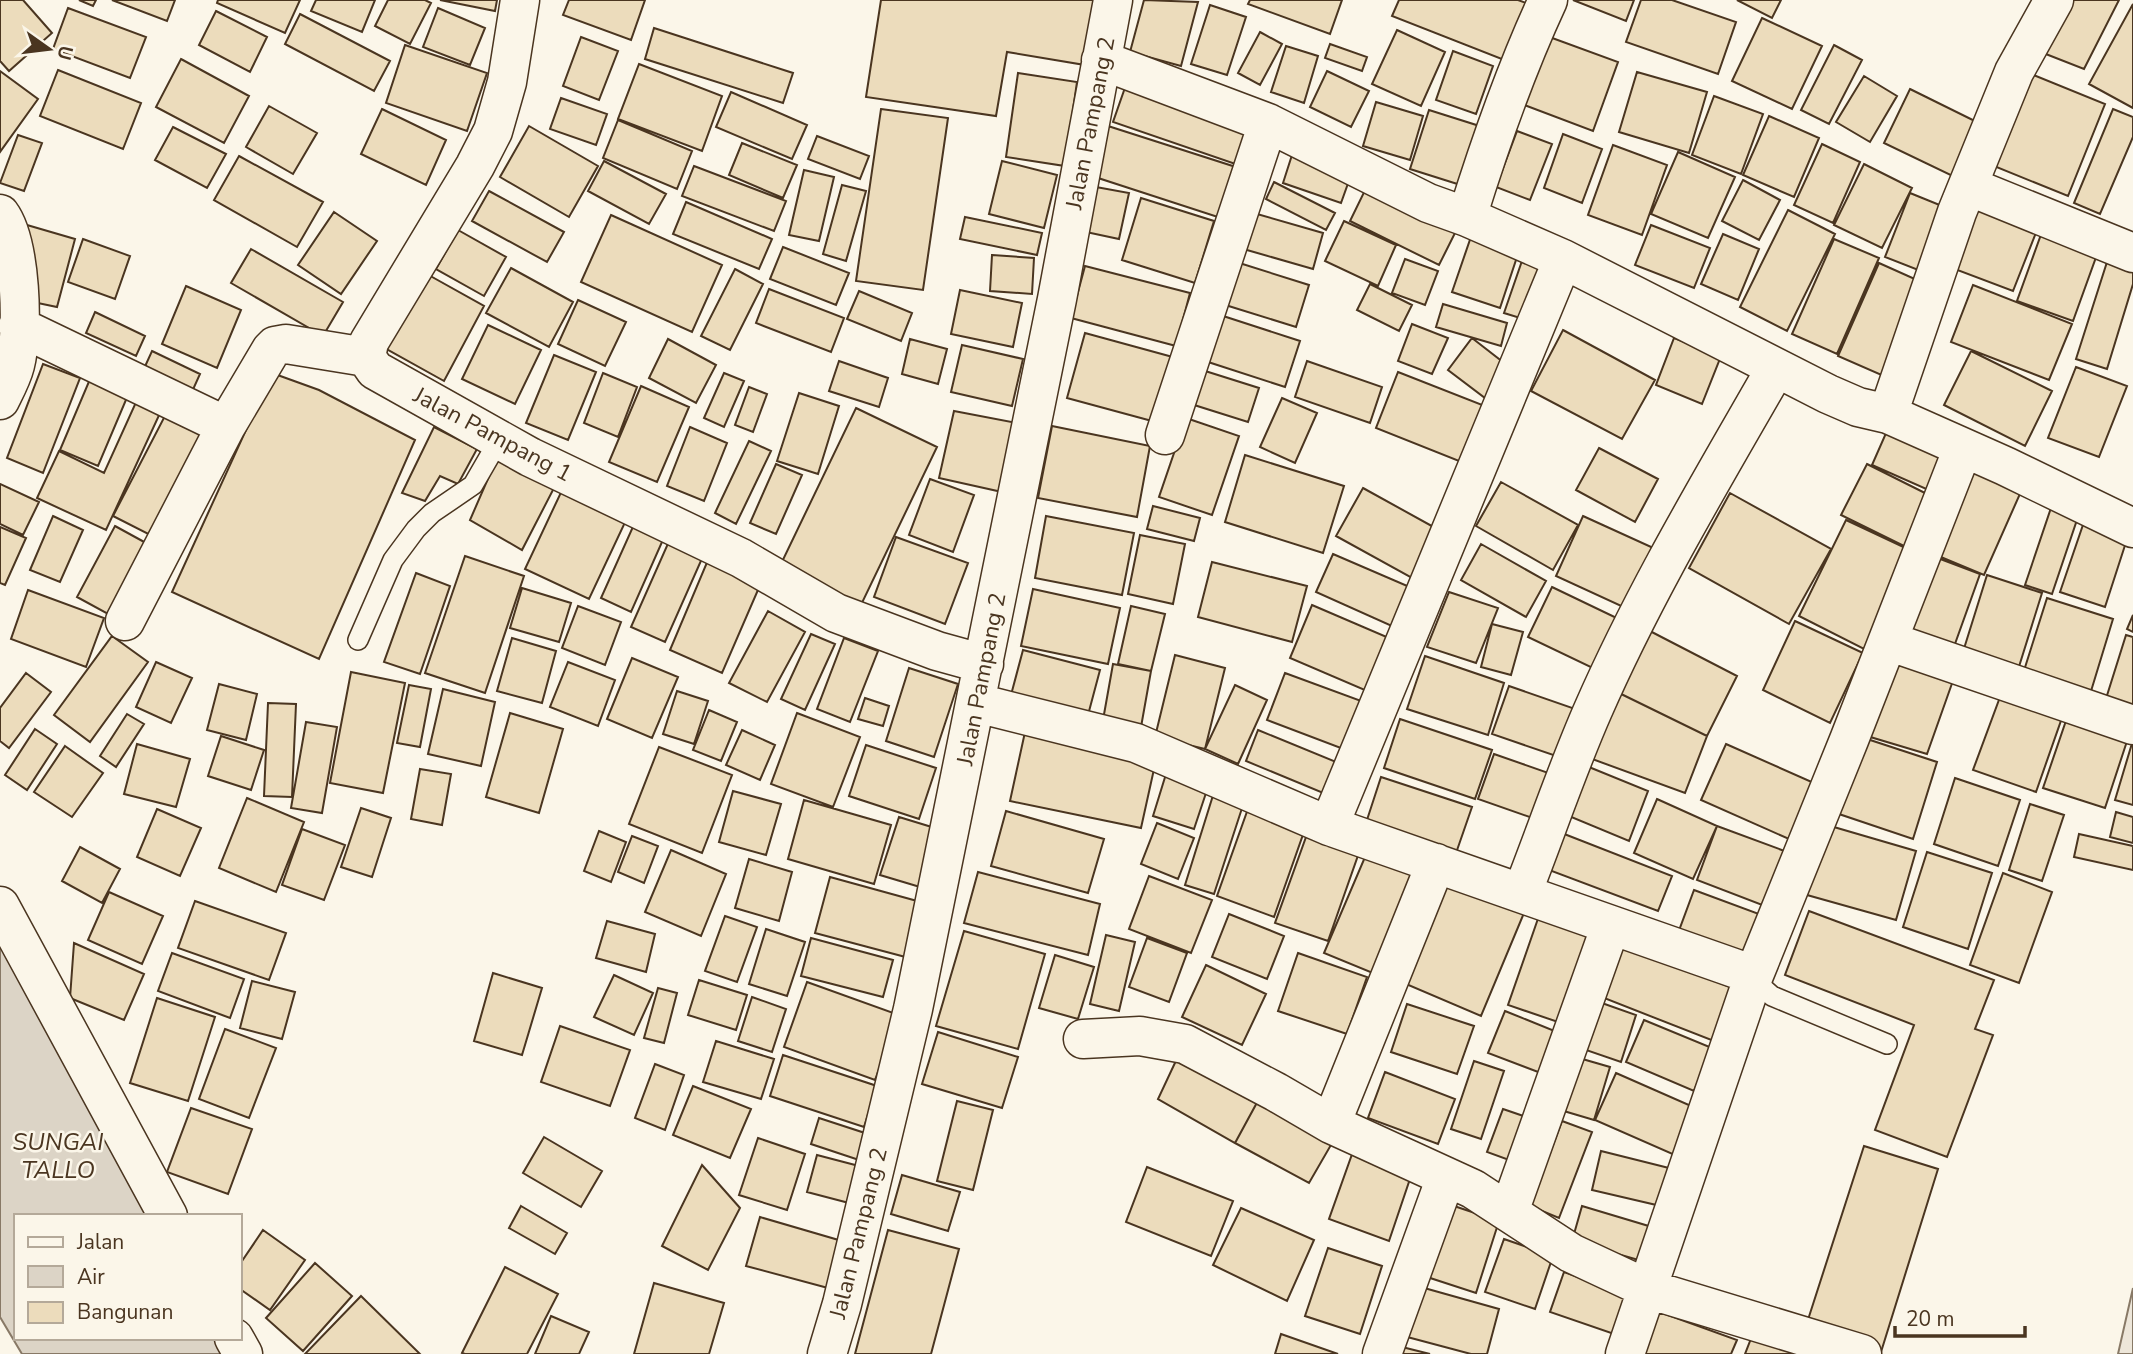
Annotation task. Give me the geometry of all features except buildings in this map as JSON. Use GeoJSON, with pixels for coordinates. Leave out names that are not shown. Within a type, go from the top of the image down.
{"type":"FeatureCollection","features":[{"type":"Feature","properties":{"kind":"street"},"geometry":{"type":"LineString","coordinates":[[125,621],[226,426],[275,346],[286,344],[366,357],[369,342],[493,131],[507,82],[520,0]]}},
{"type":"Feature","properties":{"kind":"street","name":"Jalan Pampang 2"},"geometry":{"type":"LineString","coordinates":[[827,1354],[842,1304],[913,1009],[977,703],[1113,0]]}},
{"type":"Feature","properties":{"kind":"street"},"geometry":{"type":"LineString","coordinates":[[1467,217],[1494,129],[1548,0]]}},
{"type":"Feature","properties":{"kind":"street"},"geometry":{"type":"LineString","coordinates":[[1888,414],[1968,186],[2014,72],[2054,0]]}},
{"type":"Feature","properties":{"kind":"street"},"geometry":{"type":"LineString","coordinates":[[1101,60],[1268,123],[1406,193],[1563,260],[1858,407],[1888,414],[2133,528]]}},
{"type":"Feature","properties":{"kind":"street"},"geometry":{"type":"LineString","coordinates":[[1165,435],[1268,123]]}},
{"type":"Feature","properties":{"kind":"street"},"geometry":{"type":"LineString","coordinates":[[1968,186],[2133,253]]}},
{"type":"Feature","properties":{"kind":"street"},"geometry":{"type":"LineString","coordinates":[[0,214],[9,231],[18,277],[16,361],[11,379],[0,400]]}},
{"type":"Feature","properties":{"kind":"street"},"geometry":{"type":"LineString","coordinates":[[1329,826],[1563,260]]}},
{"type":"Feature","properties":{"kind":"street"},"geometry":{"type":"LineString","coordinates":[[18,326],[226,426]]}},
{"type":"Feature","properties":{"kind":"street","name":"Jalan Pampang 1"},"geometry":{"type":"LineString","coordinates":[[366,357],[375,370],[530,457],[741,558],[836,613],[937,651],[984,664]]}},
{"type":"Feature","properties":{"kind":"street"},"geometry":{"type":"LineString","coordinates":[[1522,893],[1593,711],[1630,632],[1672,551],[1776,368]]}},
{"type":"Feature","properties":{"kind":"street"},"geometry":{"type":"LineString","coordinates":[[1625,1354],[1754,975],[1964,448]]}},
{"type":"Feature","properties":{"kind":"street"},"geometry":{"type":"LineString","coordinates":[[1888,641],[2133,724]]}},
{"type":"Feature","properties":{"kind":"street"},"geometry":{"type":"LineString","coordinates":[[977,703],[1136,743],[1329,826],[1754,975]]}},
{"type":"Feature","properties":{"kind":"street"},"geometry":{"type":"LineString","coordinates":[[1331,1124],[1436,863]]}},
{"type":"Feature","properties":{"kind":"street"},"geometry":{"type":"LineString","coordinates":[[0,906],[167,1214]]}},
{"type":"Feature","properties":{"kind":"street"},"geometry":{"type":"LineString","coordinates":[[1509,1212],[1611,925]]}},
{"type":"Feature","properties":{"kind":"street"},"geometry":{"type":"LineString","coordinates":[[1083,1039],[1140,1036],[1185,1044],[1331,1124],[1473,1189],[1572,1253],[1648,1289],[1862,1354]]}},
{"type":"Feature","properties":{"kind":"street"},"geometry":{"type":"LineString","coordinates":[[1382,1354],[1446,1177]]}},
{"type":"Feature","properties":{"kind":"lane"},"geometry":{"type":"LineString","coordinates":[[358,640],[393,560],[403,545],[432,513],[472,485],[499,440]]}},
{"type":"Feature","properties":{"kind":"lane"},"geometry":{"type":"LineString","coordinates":[[1754,975],[1762,988],[1772,996],[1887,1044]]}},
{"type":"Feature","properties":{"kind":"shaded area"},"geometry":{"type":"Polygon","coordinates":[[[2133,1288],[2133,1354],[2118,1354],[2133,1288]]]}},
{"type":"Feature","properties":{"kind":"water","name":"SUNGAI TALLO"},"geometry":{"type":"Polygon","coordinates":[[[0,923],[157,1214],[14,1214],[14,1340],[224,1340],[231,1354],[22,1354],[0,1317],[0,923]]]}}]}
